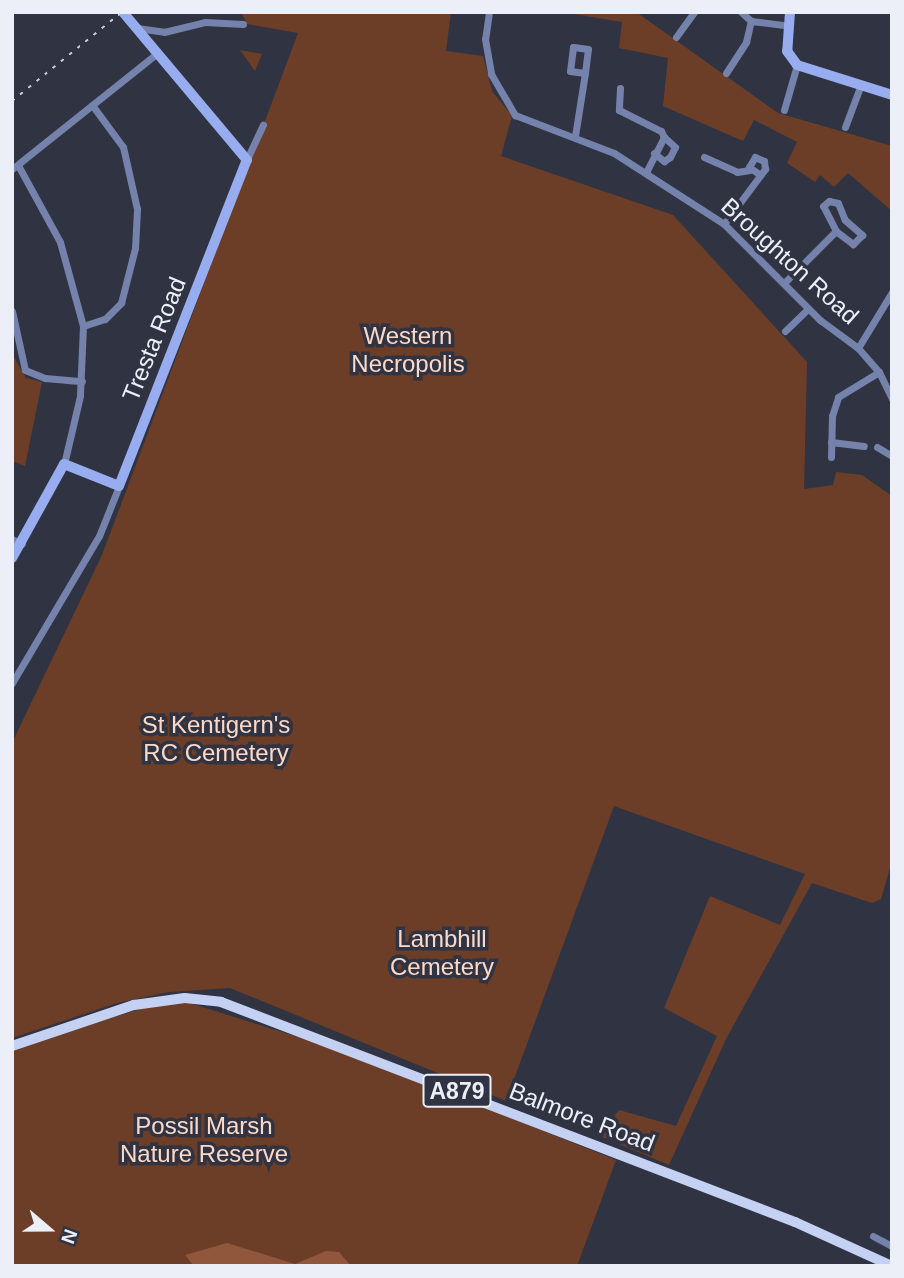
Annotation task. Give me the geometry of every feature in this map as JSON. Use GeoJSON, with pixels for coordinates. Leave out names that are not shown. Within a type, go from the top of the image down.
{"type":"FeatureCollection","features":[{"type":"Feature","properties":{"kind":"main road","name":"Balmore Road"},"geometry":{"type":"LineString","coordinates":[[12,1046],[145,1003],[185,998],[221,1002],[795,1222],[892,1266]]}},
{"type":"Feature","properties":{"kind":"street"},"geometry":{"type":"LineString","coordinates":[[123,12],[247,159],[263,125]]}},
{"type":"Feature","properties":{"kind":"street","name":"Broughton Road"},"geometry":{"type":"LineString","coordinates":[[489,12],[485,39],[491,74],[502,99],[525,122],[575,136],[646,172],[724,224],[785,282],[808,309],[858,348],[879,372],[892,399]]}},
{"type":"Feature","properties":{"kind":"street"},"geometry":{"type":"LineString","coordinates":[[676,37],[694,12]]}},
{"type":"Feature","properties":{"kind":"street"},"geometry":{"type":"LineString","coordinates":[[740,12],[751,21],[789,26]]}},
{"type":"Feature","properties":{"kind":"street"},"geometry":{"type":"LineString","coordinates":[[790,12],[787,51],[797,65],[892,95]]}},
{"type":"Feature","properties":{"kind":"street"},"geometry":{"type":"LineString","coordinates":[[726,73],[746,42],[751,21]]}},
{"type":"Feature","properties":{"kind":"street"},"geometry":{"type":"LineString","coordinates":[[135,25],[164,32],[205,22],[243,24]]}},
{"type":"Feature","properties":{"kind":"street"},"geometry":{"type":"LineString","coordinates":[[12,558],[17,541],[64,464],[82,381],[83,326],[60,242],[16,168],[23,159],[156,54]]}},
{"type":"Feature","properties":{"kind":"street"},"geometry":{"type":"LineString","coordinates":[[784,110],[797,65]]}},
{"type":"Feature","properties":{"kind":"street"},"geometry":{"type":"LineString","coordinates":[[575,136],[585,73]]}},
{"type":"Feature","properties":{"kind":"street"},"geometry":{"type":"LineString","coordinates":[[845,127],[860,87]]}},
{"type":"Feature","properties":{"kind":"street"},"geometry":{"type":"LineString","coordinates":[[620,88],[619,110],[662,131],[664,137],[675,147],[670,157],[664,161],[654,153]]}},
{"type":"Feature","properties":{"kind":"street"},"geometry":{"type":"LineString","coordinates":[[83,326],[105,319],[121,303],[135,248],[137,209],[123,147],[92,105]]}},
{"type":"Feature","properties":{"kind":"street"},"geometry":{"type":"LineString","coordinates":[[646,172],[664,137]]}},
{"type":"Feature","properties":{"kind":"street"},"geometry":{"type":"LineString","coordinates":[[704,157],[737,172],[750,170],[759,174]]}},
{"type":"Feature","properties":{"kind":"street"},"geometry":{"type":"LineString","coordinates":[[724,224],[755,188],[759,174],[765,166],[761,158],[751,159],[750,170]]}},
{"type":"Feature","properties":{"kind":"street","name":"Tresta Road"},"geometry":{"type":"LineString","coordinates":[[12,683],[99,536],[247,159]]}},
{"type":"Feature","properties":{"kind":"street"},"geometry":{"type":"LineString","coordinates":[[830,201],[838,203],[845,220],[862,234],[853,243],[836,231],[823,206],[830,201]]}},
{"type":"Feature","properties":{"kind":"street"},"geometry":{"type":"LineString","coordinates":[[785,282],[836,231]]}},
{"type":"Feature","properties":{"kind":"street"},"geometry":{"type":"LineString","coordinates":[[858,348],[888,304],[892,292]]}},
{"type":"Feature","properties":{"kind":"street"},"geometry":{"type":"LineString","coordinates":[[785,331],[808,309]]}},
{"type":"Feature","properties":{"kind":"street"},"geometry":{"type":"LineString","coordinates":[[12,311],[25,370],[45,378],[82,381]]}},
{"type":"Feature","properties":{"kind":"street"},"geometry":{"type":"LineString","coordinates":[[831,457],[838,397],[879,372]]}},
{"type":"Feature","properties":{"kind":"street"},"geometry":{"type":"LineString","coordinates":[[831,442],[864,446]]}},
{"type":"Feature","properties":{"kind":"street"},"geometry":{"type":"LineString","coordinates":[[877,447],[892,456]]}},
{"type":"Feature","properties":{"kind":"street"},"geometry":{"type":"LineString","coordinates":[[64,464],[119,486]]}},
{"type":"Feature","properties":{"kind":"street"},"geometry":{"type":"LineString","coordinates":[[873,1236],[892,1246]]}},
{"type":"Feature","properties":{"kind":"green space"},"geometry":{"type":"Polygon","coordinates":[[[241,12],[451,12],[446,51],[483,56],[492,91],[512,116],[501,156],[673,215],[807,362],[804,489],[833,485],[836,472],[862,475],[892,496],[892,861],[881,899],[872,903],[812,883],[726,1039],[669,1165],[600,1136],[619,1110],[676,1126],[717,1036],[664,1008],[710,896],[780,925],[805,874],[614,806],[506,1101],[230,988],[169,992],[117,1003],[12,1038],[12,743],[102,555],[298,33],[247,24],[241,12]]]}},
{"type":"Feature","properties":{"kind":"green space"},"geometry":{"type":"Polygon","coordinates":[[[563,12],[636,12],[778,113],[892,146],[892,211],[848,173],[834,187],[820,175],[815,182],[787,163],[797,142],[754,120],[743,141],[663,106],[668,58],[619,48],[622,22],[563,12]]]}},
{"type":"Feature","properties":{"kind":"green space"},"geometry":{"type":"Polygon","coordinates":[[[240,50],[262,54],[255,71],[240,50]]]}},
{"type":"Feature","properties":{"kind":"green space"},"geometry":{"type":"Polygon","coordinates":[[[12,354],[26,378],[42,382],[25,466],[12,461],[12,354]]]}},
{"type":"Feature","properties":{"kind":"green space","name":"Possil Marsh Nature Reserve"},"geometry":{"type":"Polygon","coordinates":[[[183,1001],[340,1050],[616,1160],[577,1266],[12,1266],[12,1048],[147,1007],[183,1001]]]}},
{"type":"Feature","properties":{"kind":"shaded area"},"geometry":{"type":"Polygon","coordinates":[[[227,1243],[295,1264],[326,1251],[339,1252],[351,1266],[194,1266],[185,1255],[227,1243]]]}},
{"type":"Feature","properties":{"kind":"railway"},"geometry":{"type":"LineString","coordinates":[[12,101],[122,12]]}},
{"type":"Feature","properties":{"kind":"park label","name":"Western Necropolis"},"geometry":{"type":"Point","coordinates":[408,350]}},
{"type":"Feature","properties":{"kind":"park label","name":"St Kentigern's RC Cemetery"},"geometry":{"type":"Point","coordinates":[216,739]}},
{"type":"Feature","properties":{"kind":"park label","name":"Lambhill Cemetery"},"geometry":{"type":"Point","coordinates":[442,953]}}]}
